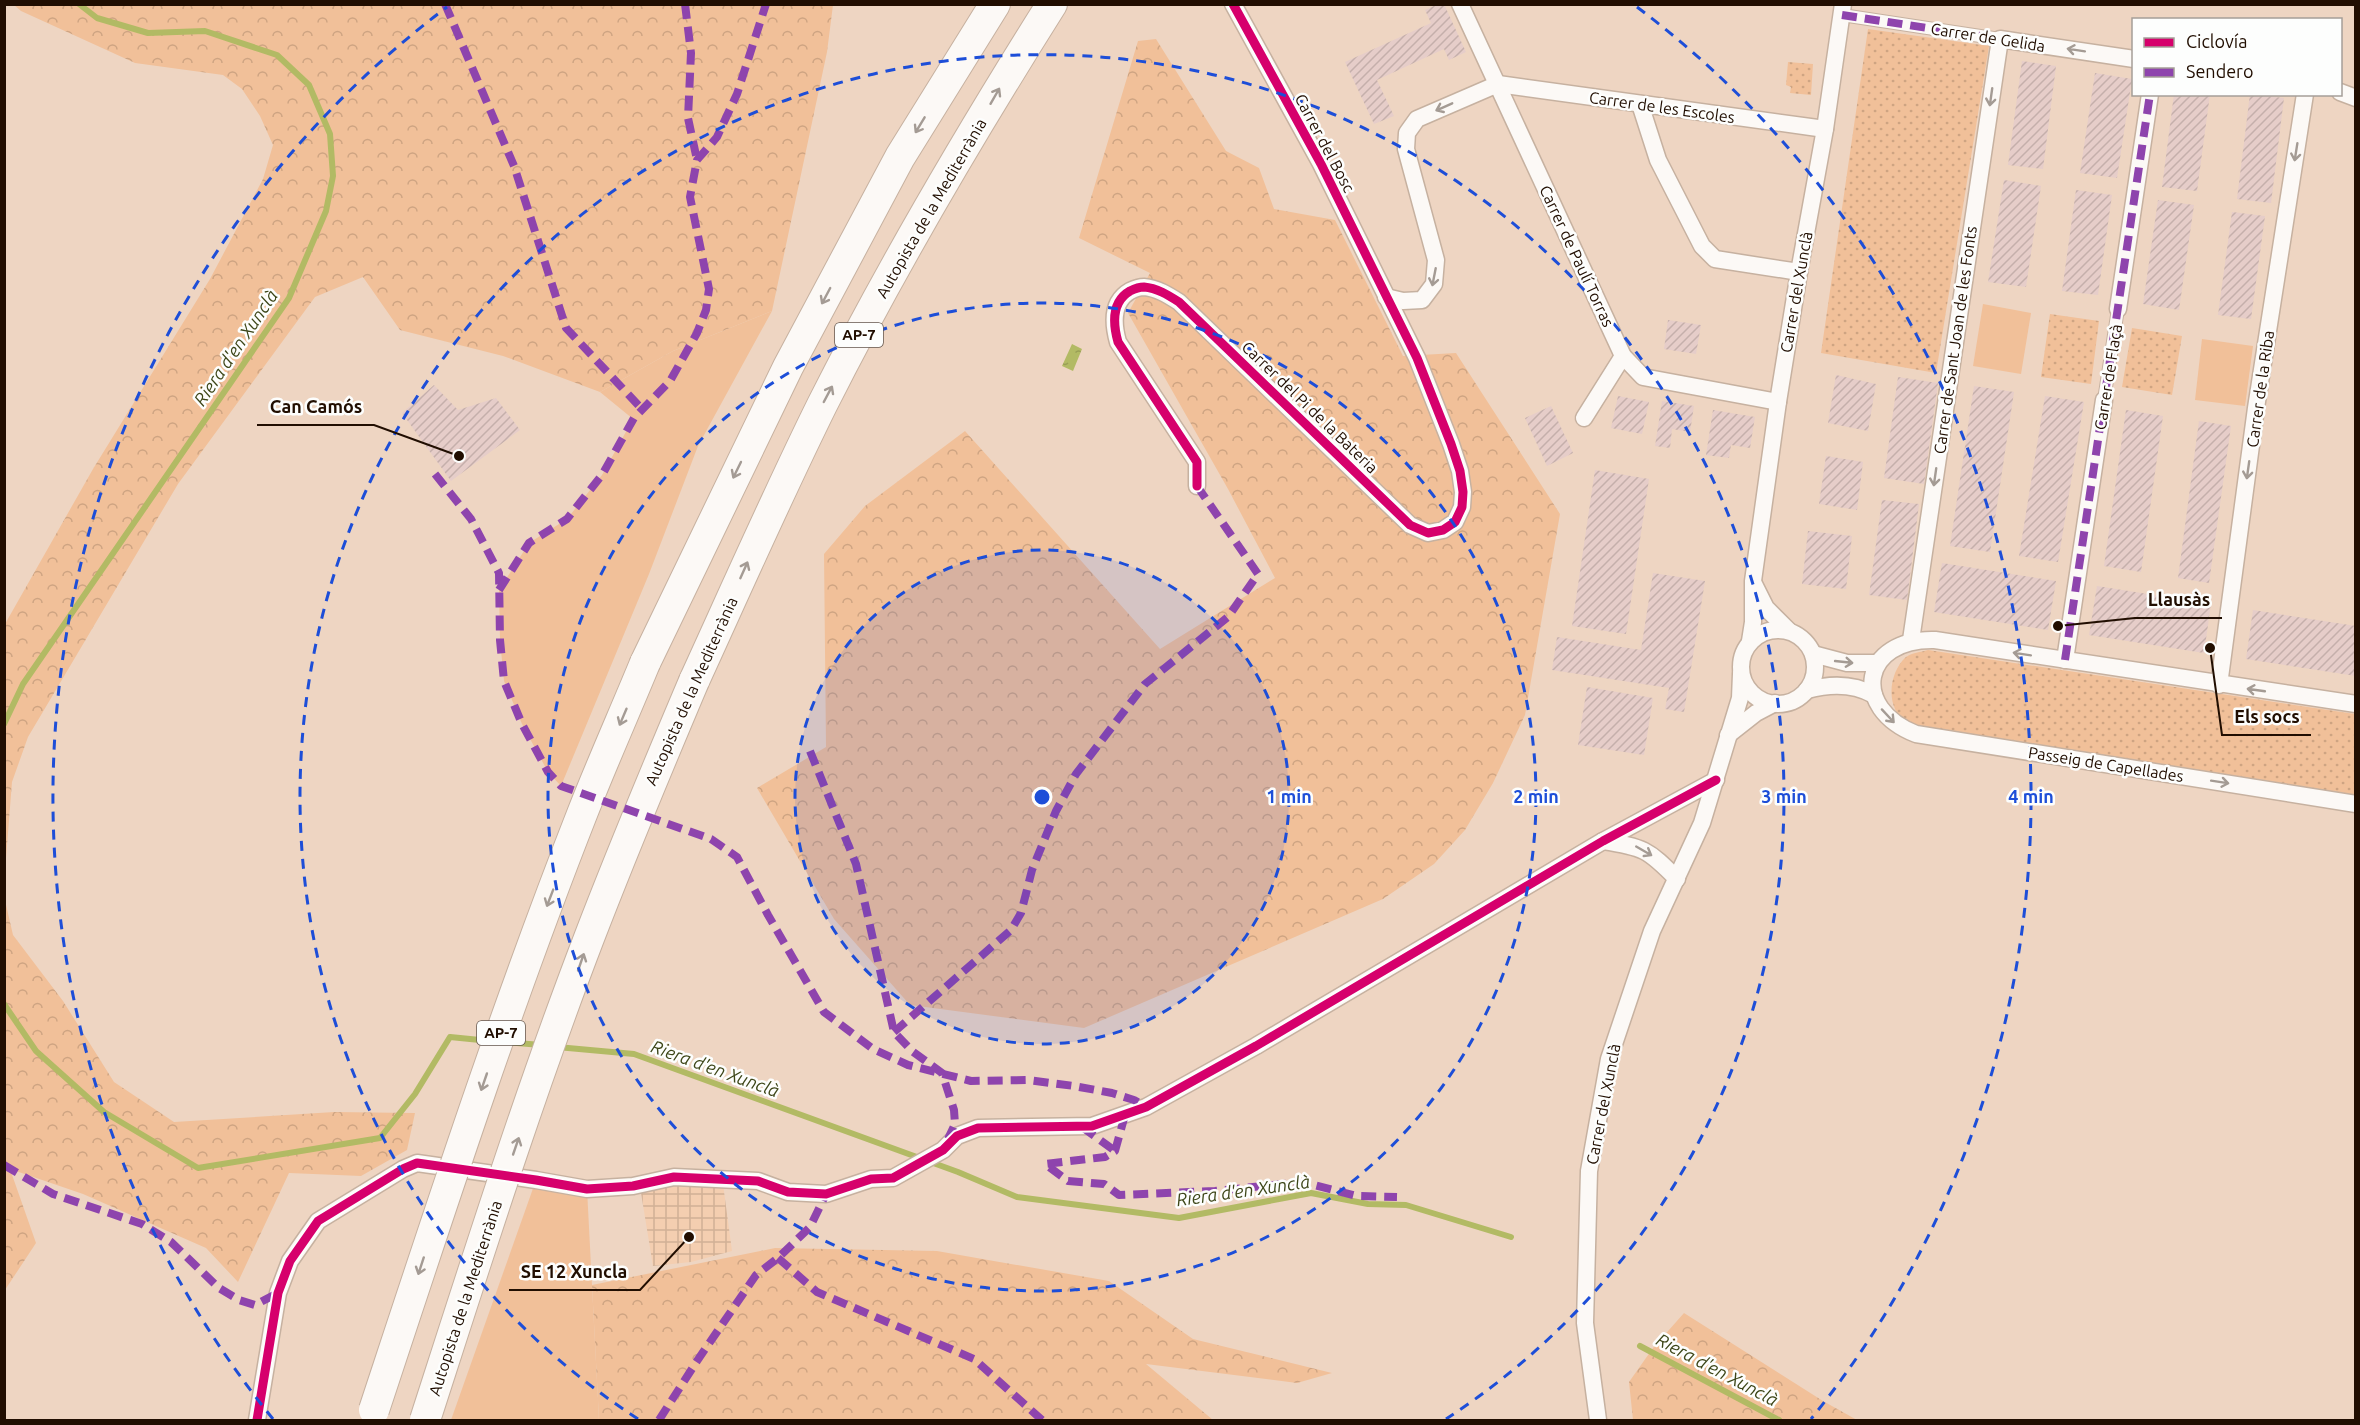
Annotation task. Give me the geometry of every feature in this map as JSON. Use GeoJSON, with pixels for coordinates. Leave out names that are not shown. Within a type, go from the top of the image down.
{"type":"FeatureCollection","features":[{"type":"Feature","properties":{"kind":"highway","name":"AP-7"},"geometry":{"type":"LineString","coordinates":[[373,1415],[451,1178],[531,948],[582,813],[645,663],[788,367],[900,157],[995,4]]}},
{"type":"Feature","properties":{"kind":"highway","name":"Autopista de la Mediterrània"},"geometry":{"type":"LineString","coordinates":[[425,1420],[491,1215],[588,940],[694,681],[780,491],[828,393],[899,261],[1008,73],[1053,4]]}},
{"type":"Feature","properties":{"kind":"street","name":"Carrer del Bosc"},"geometry":{"type":"LineString","coordinates":[[1233,4],[1321,164],[1386,297]]}},
{"type":"Feature","properties":{"kind":"street","name":"Carrer de Paulí Torras"},"geometry":{"type":"LineString","coordinates":[[1460,4],[1623,356],[1643,377],[1778,402]]}},
{"type":"Feature","properties":{"kind":"street","name":"Carrer de Gelida"},"geometry":{"type":"LineString","coordinates":[[1843,10],[2000,39],[2132,59]]}},
{"type":"Feature","properties":{"kind":"street","name":"Carrer del Xunclà"},"geometry":{"type":"LineString","coordinates":[[1750,641],[1753,622],[1752,581],[1778,402],[1799,272],[1826,129],[1843,10]]}},
{"type":"Feature","properties":{"kind":"street","name":"Carrer de Sant Joan de les Fonts"},"geometry":{"type":"LineString","coordinates":[[1911,640],[2000,39]]}},
{"type":"Feature","properties":{"kind":"street"},"geometry":{"type":"LineString","coordinates":[[1386,297],[1403,301],[1422,300],[1434,284],[1436,260],[1406,148],[1407,133],[1417,119],[1498,84]]}},
{"type":"Feature","properties":{"kind":"street","name":"Carrer de les Escoles"},"geometry":{"type":"LineString","coordinates":[[1498,84],[1826,129]]}},
{"type":"Feature","properties":{"kind":"street","name":"Carrer de Flaçà"},"geometry":{"type":"LineString","coordinates":[[2065,660],[2150,96]]}},
{"type":"Feature","properties":{"kind":"street","name":"Carrer de la Riba"},"geometry":{"type":"LineString","coordinates":[[2219,685],[2258,399],[2305,96]]}},
{"type":"Feature","properties":{"kind":"street"},"geometry":{"type":"LineString","coordinates":[[1640,104],[1658,160],[1702,246],[1715,259],[1799,272]]}},
{"type":"Feature","properties":{"kind":"street","name":"Carrer del Pi de la Bateria"},"geometry":{"type":"LineString","coordinates":[[1197,486],[1197,462],[1118,342],[1114,325],[1115,312],[1120,298],[1141,286],[1159,291],[1179,302],[1410,525],[1428,533],[1443,530],[1455,522],[1462,507],[1463,492],[1460,471],[1418,358],[1386,297]]}},
{"type":"Feature","properties":{"kind":"street"},"geometry":{"type":"LineString","coordinates":[[1584,418],[1623,356]]}},
{"type":"Feature","properties":{"kind":"street"},"geometry":{"type":"LineString","coordinates":[[1752,581],[1766,608],[1789,631],[1803,640],[1813,654],[1815,666],[1813,679],[1806,690]]}},
{"type":"Feature","properties":{"kind":"street"},"geometry":{"type":"LineString","coordinates":[[1775,704],[1764,701],[1753,694],[1741,674],[1741,663],[1744,651],[1750,641],[1757,636],[1772,630],[1789,631]]}},
{"type":"Feature","properties":{"kind":"street"},"geometry":{"type":"LineString","coordinates":[[1874,694],[1873,682],[1877,663],[1892,649],[1911,640],[1935,640],[2355,704]]}},
{"type":"Feature","properties":{"kind":"street"},"geometry":{"type":"LineString","coordinates":[[1813,654],[1847,663],[1877,663]]}},
{"type":"Feature","properties":{"kind":"street","name":"Carrer del Xunclà"},"geometry":{"type":"LineString","coordinates":[[1598,1420],[1585,1323],[1589,1171],[1609,1059],[1652,931],[1702,823],[1740,698],[1741,674]]}},
{"type":"Feature","properties":{"kind":"street"},"geometry":{"type":"LineString","coordinates":[[1728,735],[1756,713],[1775,704],[1790,701],[1806,690],[1827,684],[1864,689],[1874,694]]}},
{"type":"Feature","properties":{"kind":"street","name":"Passeig de Capellades"},"geometry":{"type":"LineString","coordinates":[[1874,694],[1889,719],[1905,730],[1916,734],[2355,804]]}},
{"type":"Feature","properties":{"kind":"street"},"geometry":{"type":"LineString","coordinates":[[257,1420],[278,1293],[290,1260],[318,1221],[403,1168],[417,1163],[536,1179],[586,1189],[633,1186],[674,1177],[758,1180],[788,1192],[826,1194],[871,1179],[893,1178],[943,1150],[957,1136],[978,1128],[1092,1126],[1146,1107],[1236,1057],[1603,841],[1716,780]]}},
{"type":"Feature","properties":{"kind":"street"},"geometry":{"type":"LineString","coordinates":[[1603,841],[1638,846],[1658,859],[1677,879]]}},
{"type":"Feature","properties":{"kind":"shaded area"},"geometry":{"type":"Polygon","coordinates":[[[681,1183],[723,1184],[732,1251],[691,1262],[653,1266],[641,1193],[681,1183]]]}},
{"type":"Feature","properties":{"kind":"green space"},"geometry":{"type":"Polygon","coordinates":[[[14,5],[833,5],[827,52],[772,311],[673,351],[600,392],[503,356],[400,330],[363,277],[315,297],[178,484],[28,737],[12,782],[5,871],[5,624],[93,469],[210,279],[263,179],[273,145],[260,116],[242,89],[223,75],[135,63],[21,11],[14,5]]]}},
{"type":"Feature","properties":{"kind":"green space"},"geometry":{"type":"Polygon","coordinates":[[[1868,29],[1989,46],[1936,373],[1821,353],[1868,29]]]}},
{"type":"Feature","properties":{"kind":"green space"},"geometry":{"type":"Polygon","coordinates":[[[1156,39],[1226,151],[1259,168],[1274,209],[1335,220],[1403,356],[1456,353],[1560,514],[1525,715],[1493,783],[1465,830],[1434,864],[1383,899],[1084,1028],[910,1005],[834,919],[757,788],[826,747],[824,554],[865,506],[965,431],[1160,649],[1275,578],[1228,489],[1128,313],[1150,273],[1079,238],[1138,41],[1156,39]]]}},
{"type":"Feature","properties":{"kind":"green space"},"geometry":{"type":"Polygon","coordinates":[[[1788,62],[1813,64],[1811,95],[1790,93],[1791,87],[1786,85],[1788,62]]]}},
{"type":"Feature","properties":{"kind":"green space"},"geometry":{"type":"Polygon","coordinates":[[[1983,304],[2031,313],[2021,374],[1973,366],[1983,304]]]}},
{"type":"Feature","properties":{"kind":"green space"},"geometry":{"type":"Polygon","coordinates":[[[772,311],[698,446],[649,574],[561,786],[548,772],[522,724],[504,681],[499,590],[529,543],[567,519],[602,475],[633,419],[600,392],[673,351],[772,311]]]}},
{"type":"Feature","properties":{"kind":"green space"},"geometry":{"type":"Polygon","coordinates":[[[2050,314],[2099,321],[2091,384],[2041,377],[2050,314]]]}},
{"type":"Feature","properties":{"kind":"green space"},"geometry":{"type":"Polygon","coordinates":[[[2132,328],[2182,336],[2172,395],[2122,387],[2132,328]]]}},
{"type":"Feature","properties":{"kind":"green space"},"geometry":{"type":"Polygon","coordinates":[[[2202,339],[2253,346],[2245,406],[2195,400],[2202,339]]]}},
{"type":"Feature","properties":{"kind":"green space"},"geometry":{"type":"Polygon","coordinates":[[[1928,650],[2355,714],[2355,795],[1929,730],[1912,725],[1900,717],[1895,709],[1891,691],[1893,681],[1895,672],[1906,657],[1928,650]]]}},
{"type":"Feature","properties":{"kind":"green space"},"geometry":{"type":"Polygon","coordinates":[[[4,896],[13,935],[63,1001],[114,1082],[174,1122],[334,1112],[415,1113],[407,1150],[361,1176],[289,1173],[238,1282],[206,1248],[83,1194],[10,1169],[36,1243],[5,1290],[4,896]]]}},
{"type":"Feature","properties":{"kind":"green space"},"geometry":{"type":"Polygon","coordinates":[[[536,1180],[587,1189],[599,1420],[451,1420],[536,1180]]]}},
{"type":"Feature","properties":{"kind":"green space"},"geometry":{"type":"Polygon","coordinates":[[[775,1248],[937,1251],[1109,1281],[1193,1339],[1332,1373],[1297,1383],[1146,1364],[1213,1420],[599,1420],[592,1285],[775,1248]]]}},
{"type":"Feature","properties":{"kind":"green space"},"geometry":{"type":"Polygon","coordinates":[[[1684,1313],[1857,1420],[1633,1420],[1629,1382],[1653,1348],[1684,1313]]]}},
{"type":"Feature","properties":{"kind":"water"},"geometry":{"type":"Polygon","coordinates":[[[1072,344],[1082,349],[1073,371],[1062,366],[1072,344]]]}},
{"type":"Feature","properties":{"kind":"building"},"geometry":{"type":"Polygon","coordinates":[[[1438,4],[1444,4],[1466,52],[1449,60],[1444,49],[1377,80],[1394,116],[1374,124],[1345,62],[1431,23],[1425,10],[1438,4]]]}},
{"type":"Feature","properties":{"kind":"building"},"geometry":{"type":"Polygon","coordinates":[[[2022,61],[2056,66],[2043,169],[2008,165],[2022,61]]]}},
{"type":"Feature","properties":{"kind":"building"},"geometry":{"type":"Polygon","coordinates":[[[2095,73],[2132,79],[2117,178],[2080,173],[2095,73]]]}},
{"type":"Feature","properties":{"kind":"building"},"geometry":{"type":"Polygon","coordinates":[[[2174,96],[2210,96],[2197,191],[2162,187],[2174,96]]]}},
{"type":"Feature","properties":{"kind":"building"},"geometry":{"type":"Polygon","coordinates":[[[2250,96],[2284,98],[2271,203],[2237,199],[2250,96]]]}},
{"type":"Feature","properties":{"kind":"building"},"geometry":{"type":"Polygon","coordinates":[[[2004,180],[2041,186],[2026,287],[1988,282],[2004,180]]]}},
{"type":"Feature","properties":{"kind":"building"},"geometry":{"type":"Polygon","coordinates":[[[2076,190],[2112,195],[2098,295],[2062,291],[2076,190]]]}},
{"type":"Feature","properties":{"kind":"building"},"geometry":{"type":"Polygon","coordinates":[[[2158,200],[2194,205],[2179,310],[2143,304],[2158,200]]]}},
{"type":"Feature","properties":{"kind":"building"},"geometry":{"type":"Polygon","coordinates":[[[2232,212],[2265,216],[2251,319],[2218,315],[2232,212]]]}},
{"type":"Feature","properties":{"kind":"building"},"geometry":{"type":"Polygon","coordinates":[[[1668,320],[1701,325],[1696,354],[1664,349],[1668,320]]]}},
{"type":"Feature","properties":{"kind":"building"},"geometry":{"type":"Polygon","coordinates":[[[1836,375],[1876,384],[1868,431],[1828,423],[1836,375]]]}},
{"type":"Feature","properties":{"kind":"building"},"geometry":{"type":"Polygon","coordinates":[[[1898,377],[1938,383],[1924,484],[1884,478],[1898,377]]]}},
{"type":"Feature","properties":{"kind":"building"},"geometry":{"type":"Polygon","coordinates":[[[434,385],[458,410],[496,398],[520,430],[451,481],[402,413],[434,385]]]}},
{"type":"Feature","properties":{"kind":"building"},"geometry":{"type":"Polygon","coordinates":[[[1974,386],[2014,392],[1990,552],[1950,546],[1974,386]]]}},
{"type":"Feature","properties":{"kind":"building"},"geometry":{"type":"Polygon","coordinates":[[[1618,396],[1649,402],[1642,434],[1611,428],[1618,396]]]}},
{"type":"Feature","properties":{"kind":"building"},"geometry":{"type":"Polygon","coordinates":[[[2045,396],[2084,402],[2058,562],[2019,556],[2045,396]]]}},
{"type":"Feature","properties":{"kind":"building"},"geometry":{"type":"Polygon","coordinates":[[[1662,401],[1694,406],[1690,432],[1672,429],[1670,448],[1655,446],[1662,401]]]}},
{"type":"Feature","properties":{"kind":"building"},"geometry":{"type":"Polygon","coordinates":[[[1551,406],[1573,453],[1547,466],[1525,418],[1551,406]]]}},
{"type":"Feature","properties":{"kind":"building"},"geometry":{"type":"Polygon","coordinates":[[[1713,410],[1755,417],[1750,448],[1731,445],[1729,458],[1706,455],[1713,410]]]}},
{"type":"Feature","properties":{"kind":"building"},"geometry":{"type":"Polygon","coordinates":[[[2126,410],[2163,416],[2141,572],[2104,566],[2126,410]]]}},
{"type":"Feature","properties":{"kind":"building"},"geometry":{"type":"Polygon","coordinates":[[[2199,421],[2231,426],[2209,583],[2178,578],[2199,421]]]}},
{"type":"Feature","properties":{"kind":"building"},"geometry":{"type":"Polygon","coordinates":[[[1826,456],[1863,462],[1857,510],[1819,504],[1826,456]]]}},
{"type":"Feature","properties":{"kind":"building"},"geometry":{"type":"Polygon","coordinates":[[[1595,470],[1649,479],[1626,634],[1572,626],[1595,470]]]}},
{"type":"Feature","properties":{"kind":"building"},"geometry":{"type":"Polygon","coordinates":[[[1882,500],[1919,504],[1907,600],[1869,595],[1882,500]]]}},
{"type":"Feature","properties":{"kind":"building"},"geometry":{"type":"Polygon","coordinates":[[[1808,531],[1852,536],[1846,589],[1802,584],[1808,531]]]}},
{"type":"Feature","properties":{"kind":"building"},"geometry":{"type":"Polygon","coordinates":[[[1942,563],[2056,581],[2048,630],[1934,612],[1942,563]]]}},
{"type":"Feature","properties":{"kind":"building"},"geometry":{"type":"Polygon","coordinates":[[[1653,573],[1705,581],[1684,712],[1665,709],[1669,688],[1552,670],[1557,637],[1641,650],[1653,573]]]}},
{"type":"Feature","properties":{"kind":"building"},"geometry":{"type":"Polygon","coordinates":[[[2097,586],[2211,604],[2204,653],[2089,635],[2097,586]]]}},
{"type":"Feature","properties":{"kind":"building"},"geometry":{"type":"Polygon","coordinates":[[[2253,610],[2356,626],[2356,676],[2246,659],[2253,610]]]}},
{"type":"Feature","properties":{"kind":"building"},"geometry":{"type":"Polygon","coordinates":[[[1587,687],[1653,698],[1644,755],[1578,745],[1587,687]]]}},
{"type":"Feature","properties":{"kind":"waterway","name":"Riera d'en Xunclà"},"geometry":{"type":"LineString","coordinates":[[4,724],[23,684],[289,298],[326,211],[333,176],[330,134],[309,85],[277,55],[205,31],[148,33],[97,18],[79,4]]}},
{"type":"Feature","properties":{"kind":"waterway","name":"Riera d'en Xunclà"},"geometry":{"type":"LineString","coordinates":[[4,1004],[36,1051],[104,1112],[198,1168],[380,1138],[415,1094],[450,1037],[490,1041]]}},
{"type":"Feature","properties":{"kind":"waterway","name":"Riera d'en Xunclà"},"geometry":{"type":"LineString","coordinates":[[506,1042],[541,1045]]}},
{"type":"Feature","properties":{"kind":"waterway","name":"Riera d'en Xunclà"},"geometry":{"type":"LineString","coordinates":[[557,1047],[634,1054],[958,1172],[1017,1197],[1179,1218],[1311,1193],[1368,1204],[1406,1205],[1511,1237]]}},
{"type":"Feature","properties":{"kind":"waterway","name":"Riera d'en Xunclà"},"geometry":{"type":"LineString","coordinates":[[1640,1346],[1779,1420]]}},
{"type":"Feature","properties":{"kind":"marked path"},"geometry":{"type":"LineString","coordinates":[[445,4],[514,166],[566,328],[642,409]]}},
{"type":"Feature","properties":{"kind":"marked path"},"geometry":{"type":"LineString","coordinates":[[685,4],[691,53],[688,118],[697,160]]}},
{"type":"Feature","properties":{"kind":"marked path"},"geometry":{"type":"LineString","coordinates":[[499,590],[529,543],[567,519],[602,475],[634,418],[670,381],[697,333],[706,310],[709,289],[690,197],[697,160],[717,137],[737,94],[766,4]]}},
{"type":"Feature","properties":{"kind":"marked path"},"geometry":{"type":"LineString","coordinates":[[1842,15],[2000,39]]}},
{"type":"Feature","properties":{"kind":"marked path"},"geometry":{"type":"LineString","coordinates":[[2065,660],[2150,96]]}},
{"type":"Feature","properties":{"kind":"marked path"},"geometry":{"type":"LineString","coordinates":[[435,474],[471,519],[499,573],[500,640],[504,681],[522,724],[548,772],[561,786],[711,839],[737,857],[824,1012],[873,1049],[908,1065],[971,1081],[1028,1080],[1074,1086],[1112,1093],[1134,1100],[1146,1107]]}},
{"type":"Feature","properties":{"kind":"marked path"},"geometry":{"type":"LineString","coordinates":[[894,1032],[1011,930],[1021,913],[1032,870],[1056,811],[1076,774],[1145,684],[1228,617],[1258,574],[1197,486]]}},
{"type":"Feature","properties":{"kind":"marked path"},"geometry":{"type":"LineString","coordinates":[[810,751],[856,864],[894,1032],[912,1051],[942,1073],[954,1110],[955,1124],[948,1139]]}},
{"type":"Feature","properties":{"kind":"marked path"},"geometry":{"type":"LineString","coordinates":[[1125,1115],[1115,1151],[1105,1157],[1045,1164],[1068,1181],[1104,1184],[1119,1195],[1215,1191],[1292,1183],[1310,1184],[1357,1196],[1397,1197]]}},
{"type":"Feature","properties":{"kind":"marked path"},"geometry":{"type":"LineString","coordinates":[[1082,1127],[1115,1151]]}},
{"type":"Feature","properties":{"kind":"marked path"},"geometry":{"type":"LineString","coordinates":[[4,1165],[53,1194],[142,1224],[171,1242],[219,1288],[239,1300],[255,1305],[278,1293]]}},
{"type":"Feature","properties":{"kind":"marked path"},"geometry":{"type":"LineString","coordinates":[[659,1420],[756,1275],[778,1258],[810,1227],[826,1194]]}},
{"type":"Feature","properties":{"kind":"marked path"},"geometry":{"type":"LineString","coordinates":[[778,1258],[817,1292],[974,1359],[1042,1420]]}},
{"type":"Feature","properties":{"kind":"cycle path"},"geometry":{"type":"LineString","coordinates":[[1197,486],[1197,462],[1118,342],[1115,314],[1119,301],[1137,288],[1153,289],[1179,302],[1410,525],[1428,533],[1443,530],[1455,522],[1462,507],[1463,492],[1460,471],[1417,358],[1321,164],[1233,4]]}},
{"type":"Feature","properties":{"kind":"cycle path"},"geometry":{"type":"LineString","coordinates":[[257,1420],[278,1293],[290,1261],[318,1221],[403,1169],[417,1163],[587,1189],[633,1186],[674,1177],[758,1181],[788,1192],[826,1194],[871,1179],[893,1178],[943,1150],[957,1136],[978,1128],[1092,1126],[1146,1107],[1256,1046],[1603,841],[1716,780]]}},
{"type":"Feature","properties":{"kind":"place","name":"Can Camós"},"geometry":{"type":"Point","coordinates":[459,456]}},
{"type":"Feature","properties":{"kind":"place","name":"Llausàs"},"geometry":{"type":"Point","coordinates":[2058,626]}},
{"type":"Feature","properties":{"kind":"place","name":"Els socs"},"geometry":{"type":"Point","coordinates":[2210,648]}},
{"type":"Feature","properties":{"kind":"place","name":"SE 12 Xuncla"},"geometry":{"type":"Point","coordinates":[689,1237]}}]}
